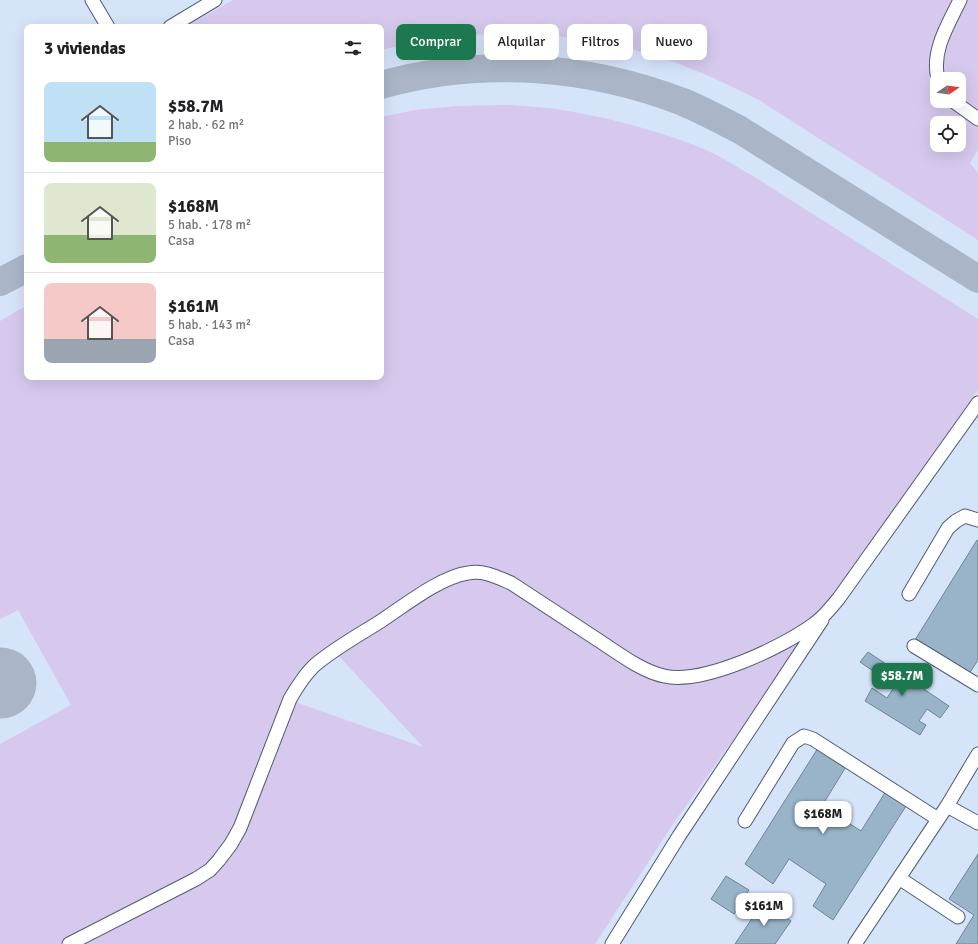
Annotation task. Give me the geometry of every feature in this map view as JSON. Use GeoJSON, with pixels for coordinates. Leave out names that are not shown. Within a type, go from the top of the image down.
{"type":"FeatureCollection","features":[{"type":"Feature","properties":{"kind":"lane"},"geometry":{"type":"LineString","coordinates":[[92,0],[106,24]]}},
{"type":"Feature","properties":{"kind":"lane"},"geometry":{"type":"LineString","coordinates":[[175,24],[215,0]]}},
{"type":"Feature","properties":{"kind":"lane"},"geometry":{"type":"LineString","coordinates":[[937,72],[936,65],[938,51],[960,0]]}},
{"type":"Feature","properties":{"kind":"lane"},"geometry":{"type":"LineString","coordinates":[[963,108],[978,119]]}},
{"type":"Feature","properties":{"kind":"lane"},"geometry":{"type":"LineString","coordinates":[[69,944],[183,887],[210,870],[231,844],[240,828],[290,699],[299,683],[314,666],[334,651],[435,586],[455,576],[468,572],[490,574],[511,584],[630,662],[664,676],[682,678],[700,675],[750,659],[773,649],[814,624],[840,598],[978,403]]}},
{"type":"Feature","properties":{"kind":"lane"},"geometry":{"type":"LineString","coordinates":[[909,594],[948,528],[965,516],[978,520]]}},
{"type":"Feature","properties":{"kind":"lane"},"geometry":{"type":"LineString","coordinates":[[612,944],[679,836],[826,613]]}},
{"type":"Feature","properties":{"kind":"lane"},"geometry":{"type":"LineString","coordinates":[[914,646],[978,685]]}},
{"type":"Feature","properties":{"kind":"lane"},"geometry":{"type":"LineString","coordinates":[[745,821],[793,743],[804,736],[813,739],[938,819]]}},
{"type":"Feature","properties":{"kind":"lane"},"geometry":{"type":"LineString","coordinates":[[855,944],[947,806],[978,754]]}},
{"type":"Feature","properties":{"kind":"lane"},"geometry":{"type":"LineString","coordinates":[[947,806],[978,823]]}},
{"type":"Feature","properties":{"kind":"lane"},"geometry":{"type":"LineString","coordinates":[[899,878],[958,917]]}},
{"type":"Feature","properties":{"kind":"shaded area"},"geometry":{"type":"Polygon","coordinates":[[[233,0],[953,0],[941,24],[931,50],[930,108],[951,108],[963,116],[930,116],[930,152],[966,152],[966,118],[978,126],[978,150],[970,163],[978,173],[978,240],[759,100],[720,81],[666,60],[707,60],[707,24],[641,24],[641,52],[633,50],[633,24],[567,24],[567,38],[559,37],[559,24],[484,24],[484,35],[476,35],[476,24],[396,24],[396,47],[384,49],[384,24],[190,24],[233,0]]]}},
{"type":"Feature","properties":{"kind":"shaded area"},"geometry":{"type":"Polygon","coordinates":[[[967,0],[978,0],[978,111],[966,103],[966,72],[943,72],[943,54],[967,0]]]}},
{"type":"Feature","properties":{"kind":"shaded area"},"geometry":{"type":"Polygon","coordinates":[[[508,105],[539,107],[593,116],[647,129],[707,151],[731,163],[978,319],[978,390],[841,589],[807,624],[763,649],[708,668],[684,672],[664,670],[632,659],[517,583],[470,567],[325,649],[308,662],[295,676],[237,825],[204,869],[68,944],[0,944],[0,744],[71,705],[18,610],[0,619],[0,321],[24,307],[24,380],[384,380],[384,116],[415,110],[457,106],[508,105]]]}},
{"type":"Feature","properties":{"kind":"shaded area"},"geometry":{"type":"Polygon","coordinates":[[[479,577],[502,584],[663,681],[799,640],[802,644],[673,824],[595,944],[78,944],[216,870],[295,702],[423,747],[338,655],[432,594],[458,580],[479,577]]]}},
{"type":"Feature","properties":{"kind":"building"},"geometry":{"type":"Polygon","coordinates":[[[977,540],[978,660],[969,674],[915,640],[977,540]]]}},
{"type":"Feature","properties":{"kind":"building"},"geometry":{"type":"Polygon","coordinates":[[[868,652],[949,706],[940,718],[927,709],[919,721],[926,725],[920,735],[865,701],[872,688],[887,698],[895,686],[860,662],[868,652]]]}},
{"type":"Feature","properties":{"kind":"building"},"geometry":{"type":"Polygon","coordinates":[[[818,748],[847,765],[822,806],[861,831],[886,791],[908,803],[833,920],[813,906],[826,884],[789,859],[773,884],[745,864],[818,748]]]}},
{"type":"Feature","properties":{"kind":"building"},"geometry":{"type":"Polygon","coordinates":[[[978,854],[978,944],[956,944],[974,915],[949,899],[978,854]]]}},
{"type":"Feature","properties":{"kind":"building"},"geometry":{"type":"Polygon","coordinates":[[[726,876],[749,890],[734,914],[711,899],[726,876]]]}},
{"type":"Feature","properties":{"kind":"building"},"geometry":{"type":"Polygon","coordinates":[[[763,902],[791,921],[775,944],[735,944],[763,902]]]}},
{"type":"Feature","properties":{"kind":"taxiway"},"geometry":{"type":"LineString","coordinates":[[384,84],[418,76],[495,68],[533,69],[571,73],[647,89],[683,102],[740,130],[978,279]]}},
{"type":"Feature","properties":{"kind":"taxiway"},"geometry":{"type":"LineString","coordinates":[[0,282],[24,270]]}}]}
